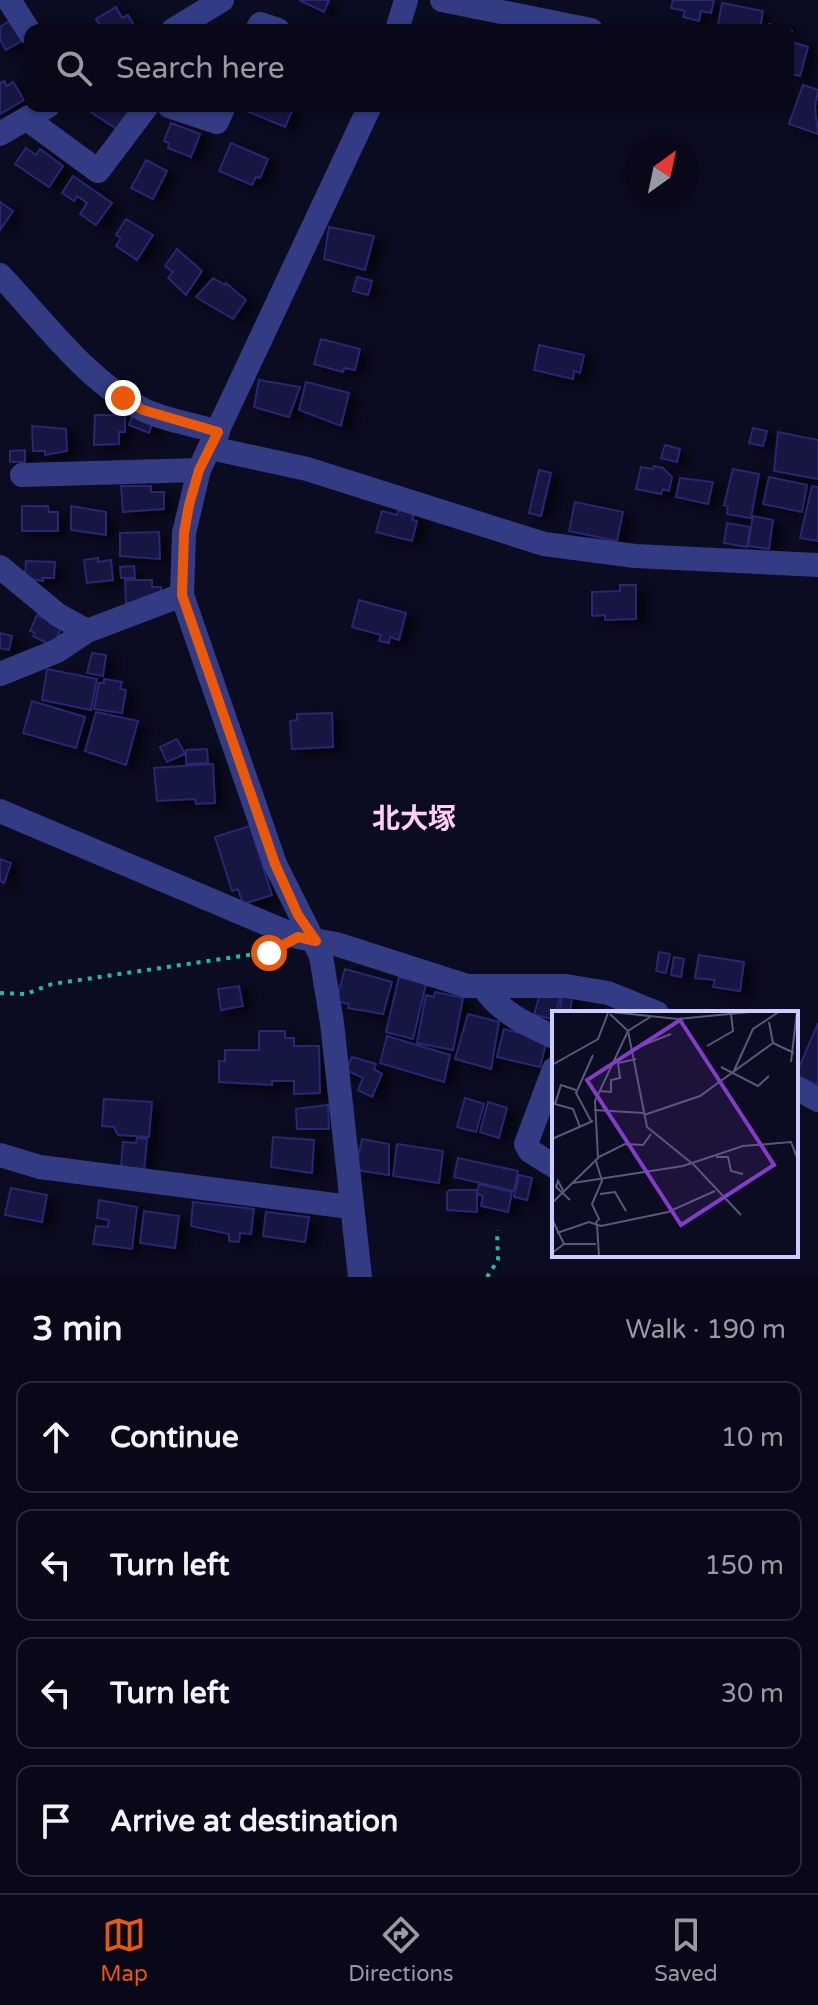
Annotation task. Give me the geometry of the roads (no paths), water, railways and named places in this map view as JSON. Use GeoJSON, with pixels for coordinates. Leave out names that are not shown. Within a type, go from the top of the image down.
{"type":"FeatureCollection","features":[{"type":"Feature","properties":{"kind":"street"},"geometry":{"type":"LineString","coordinates":[[9,0],[24,24]]}},
{"type":"Feature","properties":{"kind":"street"},"geometry":{"type":"LineString","coordinates":[[183,24],[222,0]]}},
{"type":"Feature","properties":{"kind":"street"},"geometry":{"type":"LineString","coordinates":[[399,24],[406,0]]}},
{"type":"Feature","properties":{"kind":"street"},"geometry":{"type":"LineString","coordinates":[[442,0],[561,24]]}},
{"type":"Feature","properties":{"kind":"street"},"geometry":{"type":"LineString","coordinates":[[0,134],[38,112]]}},
{"type":"Feature","properties":{"kind":"street"},"geometry":{"type":"LineString","coordinates":[[27,119],[98,171],[142,112]]}},
{"type":"Feature","properties":{"kind":"street"},"geometry":{"type":"LineString","coordinates":[[187,112],[217,122],[221,112]]}},
{"type":"Feature","properties":{"kind":"street"},"geometry":{"type":"LineString","coordinates":[[360,1277],[332,1023],[307,939],[275,864],[182,595],[184,533],[199,470],[367,112]]}},
{"type":"Feature","properties":{"kind":"street"},"geometry":{"type":"LineString","coordinates":[[0,275],[88,368],[123,398],[143,410],[214,440],[544,544],[635,556],[818,565]]}},
{"type":"Feature","properties":{"kind":"street"},"geometry":{"type":"LineString","coordinates":[[22,475],[199,470]]}},
{"type":"Feature","properties":{"kind":"street"},"geometry":{"type":"LineString","coordinates":[[0,567],[58,615],[87,631]]}},
{"type":"Feature","properties":{"kind":"street"},"geometry":{"type":"LineString","coordinates":[[0,674],[57,651],[87,631],[182,595]]}},
{"type":"Feature","properties":{"kind":"street"},"geometry":{"type":"LineString","coordinates":[[0,811],[307,939],[485,989],[566,986],[608,993],[652,1011]]}},
{"type":"Feature","properties":{"kind":"street"},"geometry":{"type":"LineString","coordinates":[[485,989],[493,1001],[520,1021],[552,1036]]}},
{"type":"Feature","properties":{"kind":"street"},"geometry":{"type":"LineString","coordinates":[[552,1074],[526,1144],[530,1151],[552,1165]]}},
{"type":"Feature","properties":{"kind":"street"},"geometry":{"type":"LineString","coordinates":[[798,1089],[818,1100]]}},
{"type":"Feature","properties":{"kind":"street"},"geometry":{"type":"LineString","coordinates":[[0,1155],[40,1167],[350,1207]]}},
{"type":"Feature","properties":{"kind":"district","name":"北大塚"},"geometry":{"type":"Point","coordinates":[414,818]}}]}
